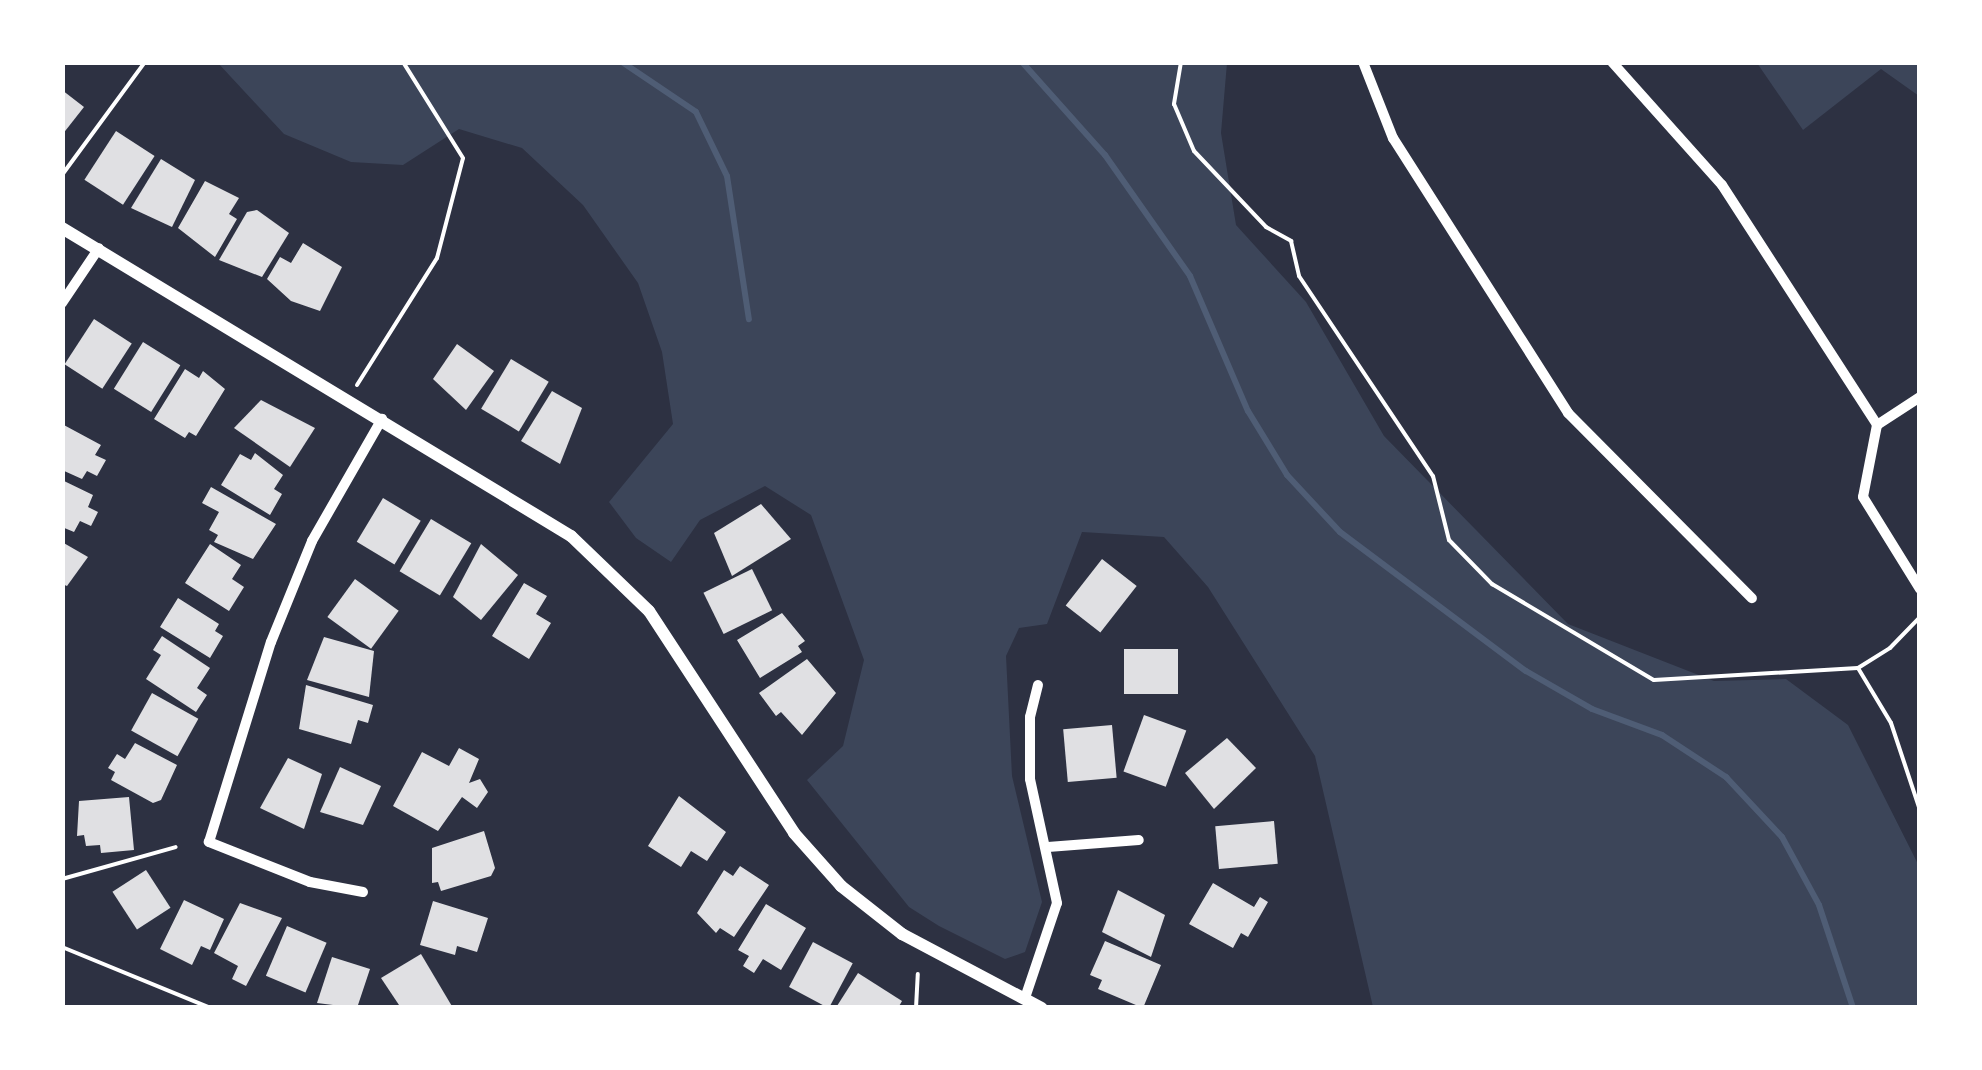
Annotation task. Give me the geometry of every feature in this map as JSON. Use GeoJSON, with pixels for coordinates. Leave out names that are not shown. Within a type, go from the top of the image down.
{"type":"FeatureCollection","features":[{"type":"Feature","properties":{"kind":"street"},"geometry":{"type":"LineString","coordinates":[[1363,62],[1392,138],[1568,412],[1752,598]]}},
{"type":"Feature","properties":{"kind":"street"},"geometry":{"type":"LineString","coordinates":[[1612,62],[1722,186],[1877,425],[1863,497],[1916,584]]}},
{"type":"Feature","properties":{"kind":"street"},"geometry":{"type":"LineString","coordinates":[[62,228],[561,528],[602,561],[657,622],[794,833],[824,868],[891,926],[1042,1008]]}},
{"type":"Feature","properties":{"kind":"street"},"geometry":{"type":"LineString","coordinates":[[62,303],[99,248]]}},
{"type":"Feature","properties":{"kind":"street"},"geometry":{"type":"LineString","coordinates":[[1877,425],[1920,397]]}},
{"type":"Feature","properties":{"kind":"street"},"geometry":{"type":"LineString","coordinates":[[363,892],[310,882],[209,842],[271,642],[312,542],[382,419]]}},
{"type":"Feature","properties":{"kind":"street"},"geometry":{"type":"LineString","coordinates":[[1025,998],[1057,904],[1028,748],[1038,685]]}},
{"type":"Feature","properties":{"kind":"street"},"geometry":{"type":"LineString","coordinates":[[1048,847],[1138,840]]}},
{"type":"Feature","properties":{"kind":"path"},"geometry":{"type":"LineString","coordinates":[[62,175],[144,62]]}},
{"type":"Feature","properties":{"kind":"path"},"geometry":{"type":"LineString","coordinates":[[355,389],[437,258],[463,158],[403,62]]}},
{"type":"Feature","properties":{"kind":"path"},"geometry":{"type":"LineString","coordinates":[[1181,62],[1174,104],[1194,151],[1266,227],[1291,241],[1300,276],[1434,476],[1449,540],[1492,584],[1654,680],[1858,668],[1890,648],[1920,617]]}},
{"type":"Feature","properties":{"kind":"path"},"geometry":{"type":"LineString","coordinates":[[1858,668],[1892,723],[1920,810]]}},
{"type":"Feature","properties":{"kind":"path"},"geometry":{"type":"LineString","coordinates":[[62,879],[176,847]]}},
{"type":"Feature","properties":{"kind":"path"},"geometry":{"type":"LineString","coordinates":[[62,947],[211,1008]]}},
{"type":"Feature","properties":{"kind":"path"},"geometry":{"type":"LineString","coordinates":[[916,1008],[918,974]]}},
{"type":"Feature","properties":{"kind":"shaded area"},"geometry":{"type":"Polygon","coordinates":[[[218,63],[1227,63],[1221,133],[1236,225],[1306,302],[1384,436],[1568,624],[1714,681],[1786,679],[1848,725],[1919,866],[1919,1007],[1373,1007],[1315,756],[1208,587],[1164,537],[1082,532],[1047,624],[1019,628],[1006,656],[1012,776],[1042,902],[1025,952],[1005,959],[939,926],[909,907],[807,780],[843,746],[864,660],[811,515],[765,486],[700,520],[671,562],[636,538],[609,502],[673,424],[662,352],[638,283],[583,205],[522,148],[459,129],[403,165],[351,162],[284,134],[218,63]]]}},
{"type":"Feature","properties":{"kind":"shaded area"},"geometry":{"type":"Polygon","coordinates":[[[1757,63],[1919,63],[1919,96],[1881,69],[1803,130],[1757,63]]]}},
{"type":"Feature","properties":{"kind":"building"},"geometry":{"type":"Polygon","coordinates":[[[62,90],[84,107],[62,135],[62,90]]]}},
{"type":"Feature","properties":{"kind":"building"},"geometry":{"type":"Polygon","coordinates":[[[116,131],[155,156],[123,205],[84,180],[116,131]]]}},
{"type":"Feature","properties":{"kind":"building"},"geometry":{"type":"Polygon","coordinates":[[[161,159],[195,180],[172,227],[131,208],[161,159]]]}},
{"type":"Feature","properties":{"kind":"building"},"geometry":{"type":"Polygon","coordinates":[[[205,181],[239,198],[229,214],[237,219],[215,257],[178,228],[205,181]]]}},
{"type":"Feature","properties":{"kind":"building"},"geometry":{"type":"Polygon","coordinates":[[[257,210],[289,233],[262,277],[219,260],[247,212],[257,210]]]}},
{"type":"Feature","properties":{"kind":"building"},"geometry":{"type":"Polygon","coordinates":[[[303,243],[342,267],[320,311],[291,301],[267,279],[280,257],[291,263],[303,243]]]}},
{"type":"Feature","properties":{"kind":"building"},"geometry":{"type":"Polygon","coordinates":[[[94,319],[132,344],[102,389],[65,364],[94,319]]]}},
{"type":"Feature","properties":{"kind":"building"},"geometry":{"type":"Polygon","coordinates":[[[143,342],[180,365],[151,412],[114,389],[143,342]]]}},
{"type":"Feature","properties":{"kind":"building"},"geometry":{"type":"Polygon","coordinates":[[[457,344],[494,371],[466,410],[433,379],[457,344]]]}},
{"type":"Feature","properties":{"kind":"building"},"geometry":{"type":"Polygon","coordinates":[[[511,359],[549,382],[519,431],[481,409],[511,359]]]}},
{"type":"Feature","properties":{"kind":"building"},"geometry":{"type":"Polygon","coordinates":[[[185,369],[199,378],[203,371],[225,389],[196,436],[189,432],[185,438],[154,419],[185,369]]]}},
{"type":"Feature","properties":{"kind":"building"},"geometry":{"type":"Polygon","coordinates":[[[552,391],[582,408],[560,464],[521,441],[552,391]]]}},
{"type":"Feature","properties":{"kind":"building"},"geometry":{"type":"Polygon","coordinates":[[[261,400],[315,428],[290,467],[234,428],[261,400]]]}},
{"type":"Feature","properties":{"kind":"building"},"geometry":{"type":"Polygon","coordinates":[[[62,424],[101,445],[95,455],[106,460],[97,476],[87,471],[82,479],[62,470],[62,424]]]}},
{"type":"Feature","properties":{"kind":"building"},"geometry":{"type":"Polygon","coordinates":[[[255,453],[283,475],[274,489],[282,494],[270,515],[221,485],[240,454],[251,460],[255,453]]]}},
{"type":"Feature","properties":{"kind":"building"},"geometry":{"type":"Polygon","coordinates":[[[62,480],[93,495],[88,507],[98,512],[91,526],[80,521],[74,532],[62,527],[62,480]]]}},
{"type":"Feature","properties":{"kind":"building"},"geometry":{"type":"Polygon","coordinates":[[[211,487],[276,524],[253,559],[214,542],[218,535],[209,530],[219,512],[202,503],[211,487]]]}},
{"type":"Feature","properties":{"kind":"building"},"geometry":{"type":"Polygon","coordinates":[[[383,498],[421,521],[394,564],[357,542],[383,498]]]}},
{"type":"Feature","properties":{"kind":"building"},"geometry":{"type":"Polygon","coordinates":[[[761,504],[791,539],[732,576],[714,533],[761,504]]]}},
{"type":"Feature","properties":{"kind":"building"},"geometry":{"type":"Polygon","coordinates":[[[431,519],[471,543],[440,595],[400,571],[431,519]]]}},
{"type":"Feature","properties":{"kind":"building"},"geometry":{"type":"Polygon","coordinates":[[[62,542],[88,557],[67,586],[62,584],[62,542]]]}},
{"type":"Feature","properties":{"kind":"building"},"geometry":{"type":"Polygon","coordinates":[[[210,544],[241,565],[232,579],[244,587],[229,611],[185,583],[210,544]]]}},
{"type":"Feature","properties":{"kind":"building"},"geometry":{"type":"Polygon","coordinates":[[[481,544],[518,575],[481,620],[453,597],[481,544]]]}},
{"type":"Feature","properties":{"kind":"building"},"geometry":{"type":"Polygon","coordinates":[[[1102,559],[1137,586],[1100,633],[1066,605],[1102,559]]]}},
{"type":"Feature","properties":{"kind":"building"},"geometry":{"type":"Polygon","coordinates":[[[752,569],[772,610],[724,634],[703,593],[752,569]]]}},
{"type":"Feature","properties":{"kind":"building"},"geometry":{"type":"Polygon","coordinates":[[[355,579],[399,611],[371,649],[327,617],[355,579]]]}},
{"type":"Feature","properties":{"kind":"building"},"geometry":{"type":"Polygon","coordinates":[[[524,583],[547,596],[536,614],[551,623],[529,659],[492,636],[524,583]]]}},
{"type":"Feature","properties":{"kind":"building"},"geometry":{"type":"Polygon","coordinates":[[[178,598],[219,624],[215,631],[223,636],[210,658],[160,627],[178,598]]]}},
{"type":"Feature","properties":{"kind":"building"},"geometry":{"type":"Polygon","coordinates":[[[782,613],[805,641],[798,646],[802,652],[760,678],[737,640],[782,613]]]}},
{"type":"Feature","properties":{"kind":"building"},"geometry":{"type":"Polygon","coordinates":[[[162,636],[210,668],[197,688],[207,695],[196,712],[146,679],[161,655],[153,650],[162,636]]]}},
{"type":"Feature","properties":{"kind":"building"},"geometry":{"type":"Polygon","coordinates":[[[324,637],[374,651],[369,697],[307,680],[324,637]]]}},
{"type":"Feature","properties":{"kind":"building"},"geometry":{"type":"Polygon","coordinates":[[[1124,649],[1178,649],[1178,694],[1124,694],[1124,649]]]}},
{"type":"Feature","properties":{"kind":"building"},"geometry":{"type":"Polygon","coordinates":[[[807,659],[836,693],[802,735],[781,712],[776,716],[759,693],[807,659]]]}},
{"type":"Feature","properties":{"kind":"building"},"geometry":{"type":"Polygon","coordinates":[[[306,685],[373,705],[368,723],[358,720],[351,744],[299,729],[306,685]]]}},
{"type":"Feature","properties":{"kind":"building"},"geometry":{"type":"Polygon","coordinates":[[[152,693],[198,719],[178,756],[131,731],[152,693]]]}},
{"type":"Feature","properties":{"kind":"building"},"geometry":{"type":"Polygon","coordinates":[[[1144,715],[1186,730],[1166,787],[1123,771],[1144,715]]]}},
{"type":"Feature","properties":{"kind":"building"},"geometry":{"type":"Polygon","coordinates":[[[1112,725],[1117,778],[1068,782],[1063,729],[1112,725]]]}},
{"type":"Feature","properties":{"kind":"building"},"geometry":{"type":"Polygon","coordinates":[[[1227,738],[1256,768],[1214,809],[1185,773],[1227,738]]]}},
{"type":"Feature","properties":{"kind":"building"},"geometry":{"type":"Polygon","coordinates":[[[135,743],[177,765],[161,800],[153,803],[111,780],[115,772],[108,768],[117,754],[125,759],[135,743]]]}},
{"type":"Feature","properties":{"kind":"building"},"geometry":{"type":"Polygon","coordinates":[[[459,748],[479,759],[469,783],[480,779],[488,792],[477,808],[462,797],[438,831],[393,806],[422,752],[449,766],[459,748]]]}},
{"type":"Feature","properties":{"kind":"building"},"geometry":{"type":"Polygon","coordinates":[[[288,758],[322,774],[304,829],[260,808],[288,758]]]}},
{"type":"Feature","properties":{"kind":"building"},"geometry":{"type":"Polygon","coordinates":[[[340,767],[381,786],[363,825],[320,812],[340,767]]]}},
{"type":"Feature","properties":{"kind":"building"},"geometry":{"type":"Polygon","coordinates":[[[679,796],[726,832],[707,861],[691,851],[681,867],[648,846],[679,796]]]}},
{"type":"Feature","properties":{"kind":"building"},"geometry":{"type":"Polygon","coordinates":[[[129,797],[134,850],[101,853],[100,845],[86,846],[84,835],[77,836],[79,801],[129,797]]]}},
{"type":"Feature","properties":{"kind":"building"},"geometry":{"type":"Polygon","coordinates":[[[1274,821],[1278,864],[1219,869],[1215,826],[1274,821]]]}},
{"type":"Feature","properties":{"kind":"building"},"geometry":{"type":"Polygon","coordinates":[[[484,831],[495,868],[491,876],[441,891],[438,882],[432,883],[432,848],[484,831]]]}},
{"type":"Feature","properties":{"kind":"building"},"geometry":{"type":"Polygon","coordinates":[[[740,866],[769,885],[734,937],[720,928],[716,933],[697,913],[724,870],[733,876],[740,866]]]}},
{"type":"Feature","properties":{"kind":"building"},"geometry":{"type":"Polygon","coordinates":[[[146,870],[171,908],[137,930],[112,892],[146,870]]]}},
{"type":"Feature","properties":{"kind":"building"},"geometry":{"type":"Polygon","coordinates":[[[1213,883],[1254,907],[1260,897],[1268,902],[1248,937],[1241,933],[1233,948],[1189,924],[1213,883]]]}},
{"type":"Feature","properties":{"kind":"building"},"geometry":{"type":"Polygon","coordinates":[[[1118,890],[1165,915],[1151,957],[1102,932],[1118,890]]]}},
{"type":"Feature","properties":{"kind":"building"},"geometry":{"type":"Polygon","coordinates":[[[184,900],[224,919],[210,950],[201,946],[192,965],[160,949],[184,900]]]}},
{"type":"Feature","properties":{"kind":"building"},"geometry":{"type":"Polygon","coordinates":[[[433,901],[488,918],[477,952],[457,946],[455,955],[420,945],[433,901]]]}},
{"type":"Feature","properties":{"kind":"building"},"geometry":{"type":"Polygon","coordinates":[[[240,903],[282,918],[246,986],[232,979],[238,966],[214,953],[240,903]]]}},
{"type":"Feature","properties":{"kind":"building"},"geometry":{"type":"Polygon","coordinates":[[[766,904],[806,928],[781,970],[763,959],[754,973],[743,966],[749,956],[738,950],[766,904]]]}},
{"type":"Feature","properties":{"kind":"building"},"geometry":{"type":"Polygon","coordinates":[[[287,926],[327,943],[305,993],[266,976],[287,926]]]}},
{"type":"Feature","properties":{"kind":"building"},"geometry":{"type":"Polygon","coordinates":[[[1105,941],[1161,965],[1143,1008],[1098,989],[1102,980],[1090,975],[1105,941]]]}},
{"type":"Feature","properties":{"kind":"building"},"geometry":{"type":"Polygon","coordinates":[[[813,942],[853,963],[829,1008],[789,987],[813,942]]]}},
{"type":"Feature","properties":{"kind":"building"},"geometry":{"type":"Polygon","coordinates":[[[421,954],[453,1008],[401,1008],[381,978],[421,954]]]}},
{"type":"Feature","properties":{"kind":"building"},"geometry":{"type":"Polygon","coordinates":[[[332,957],[370,969],[357,1008],[317,1003],[332,957]]]}},
{"type":"Feature","properties":{"kind":"building"},"geometry":{"type":"Polygon","coordinates":[[[858,973],[902,1001],[898,1008],[837,1006],[858,973]]]}},
{"type":"Feature","properties":{"kind":"waterway"},"geometry":{"type":"LineString","coordinates":[[622,62],[696,112],[727,176],[749,319]]}},
{"type":"Feature","properties":{"kind":"waterway"},"geometry":{"type":"LineString","coordinates":[[1022,62],[1105,155],[1190,276],[1248,411],[1287,475],[1340,532],[1526,671],[1592,709],[1662,735],[1726,777],[1782,837],[1819,905],[1853,1008]]}}]}
